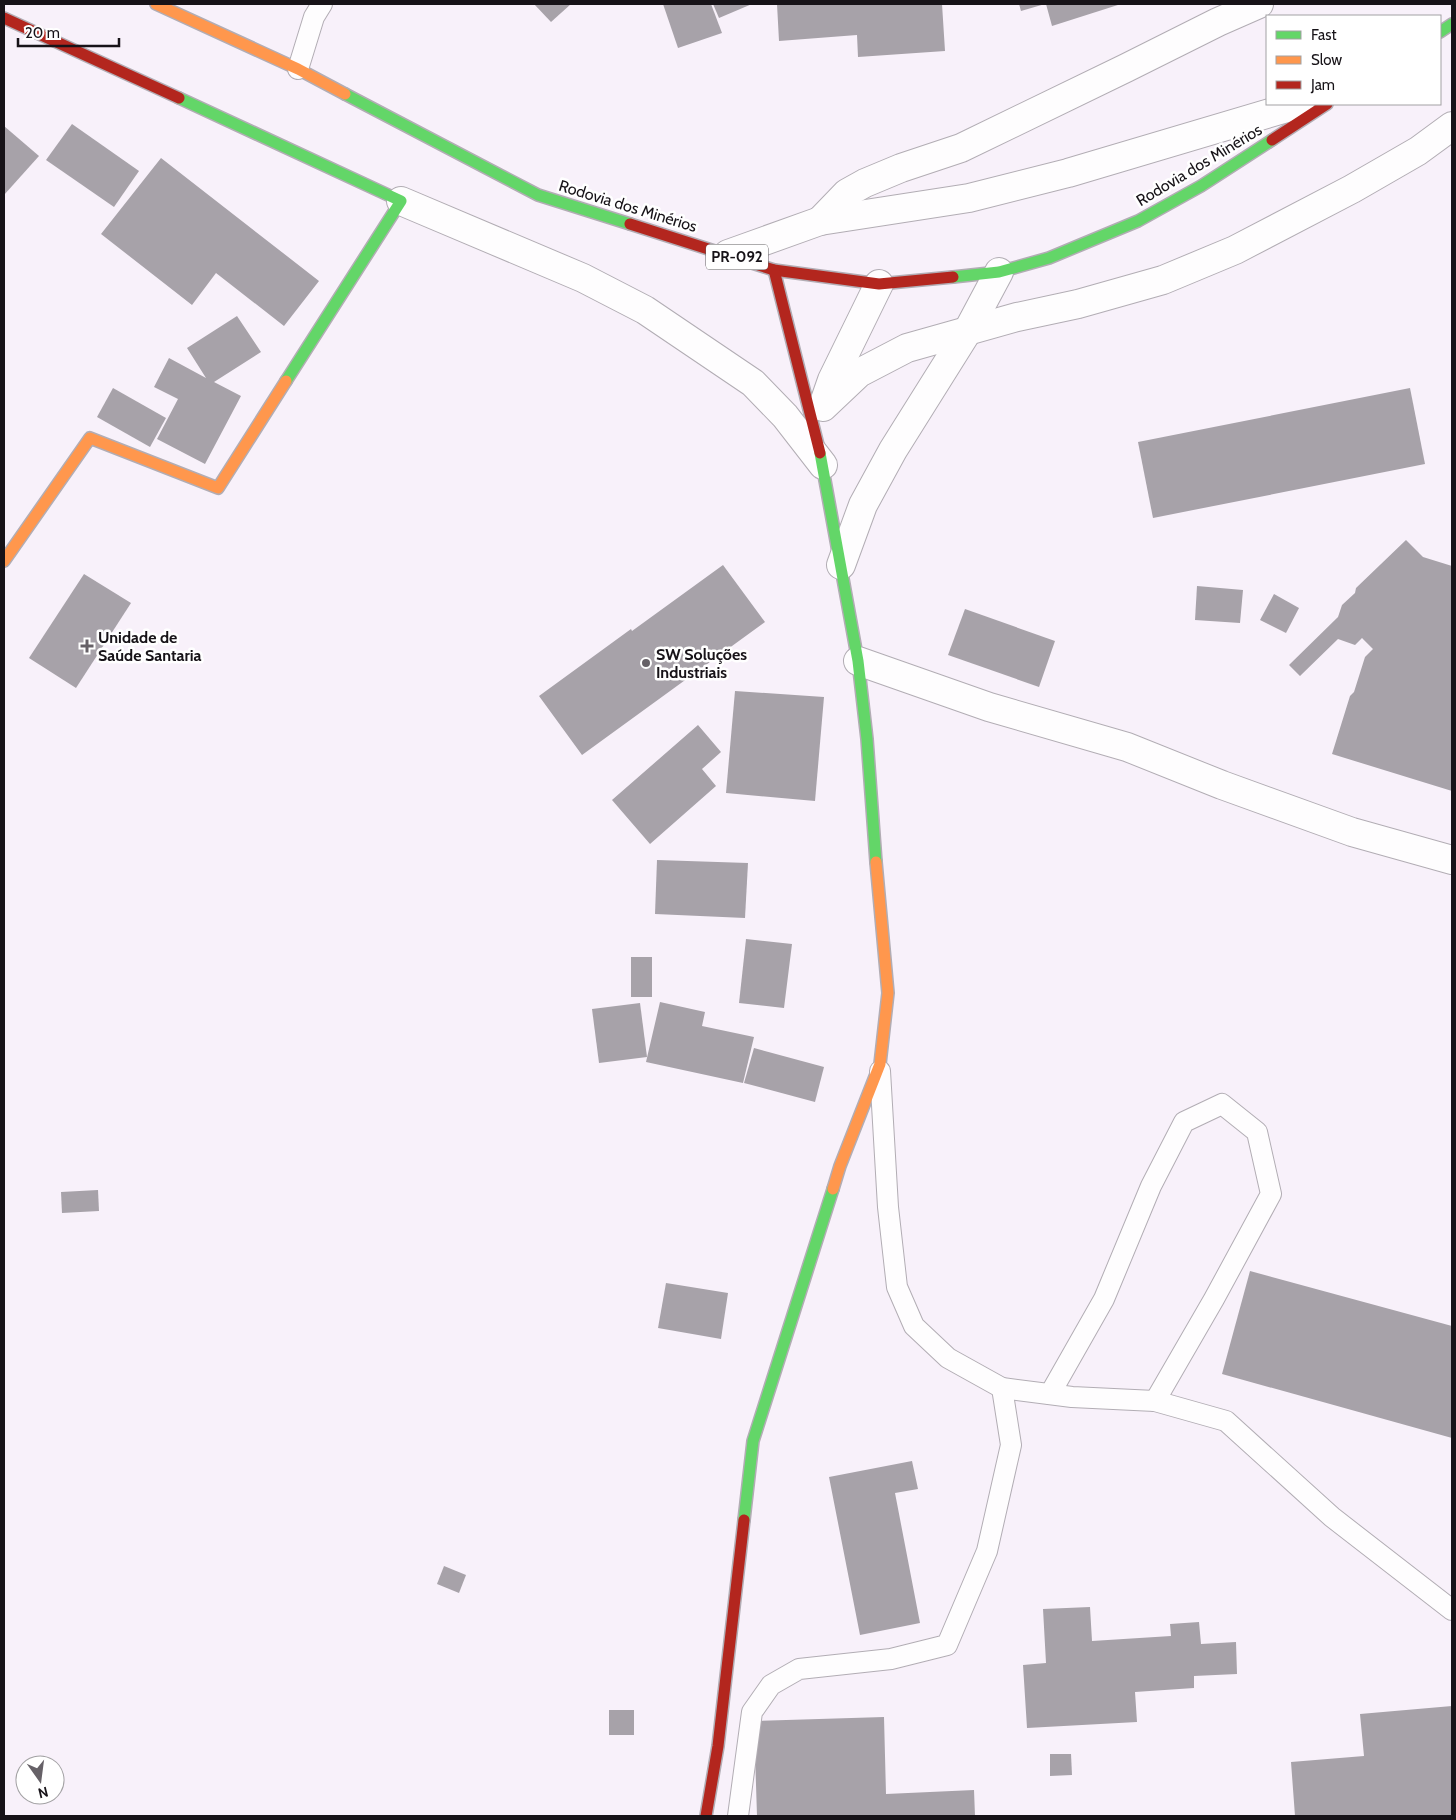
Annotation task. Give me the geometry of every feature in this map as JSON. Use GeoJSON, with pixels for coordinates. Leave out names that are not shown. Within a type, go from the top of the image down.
{"type":"FeatureCollection","features":[{"type":"Feature","properties":{"kind":"street","name":"Rodovia dos Minérios"},"geometry":{"type":"LineString","coordinates":[[156,4],[298,69],[538,195],[774,270],[879,284],[999,272],[1049,258],[1138,221],[1200,186],[1324,105]]}},
{"type":"Feature","properties":{"kind":"street"},"geometry":{"type":"LineString","coordinates":[[820,221],[847,193],[865,183],[901,168],[961,148],[1218,22],[1259,4]]}},
{"type":"Feature","properties":{"kind":"street"},"geometry":{"type":"LineString","coordinates":[[4,18],[401,201],[583,278],[645,310],[753,383],[785,416],[823,465]]}},
{"type":"Feature","properties":{"kind":"street"},"geometry":{"type":"LineString","coordinates":[[1441,31],[1452,24]]}},
{"type":"Feature","properties":{"kind":"street"},"geometry":{"type":"LineString","coordinates":[[728,254],[820,221],[969,198],[1068,173],[1297,105]]}},
{"type":"Feature","properties":{"kind":"street"},"geometry":{"type":"LineString","coordinates":[[823,407],[860,373],[907,348],[1017,317],[1078,304],[1163,280],[1235,250],[1352,189],[1418,151],[1452,126]]}},
{"type":"Feature","properties":{"kind":"street"},"geometry":{"type":"LineString","coordinates":[[4,561],[90,438],[218,488],[401,201]]}},
{"type":"Feature","properties":{"kind":"street"},"geometry":{"type":"LineString","coordinates":[[706,1816],[718,1746],[754,1441],[840,1166],[880,1064],[888,993],[875,855],[867,739],[858,661],[823,465],[774,270]]}},
{"type":"Feature","properties":{"kind":"street"},"geometry":{"type":"LineString","coordinates":[[841,566],[863,504],[893,450],[968,332],[999,272]]}},
{"type":"Feature","properties":{"kind":"street"},"geometry":{"type":"LineString","coordinates":[[814,434],[832,380],[879,284]]}},
{"type":"Feature","properties":{"kind":"street"},"geometry":{"type":"LineString","coordinates":[[858,661],[989,706],[1127,747],[1222,785],[1352,832],[1452,860]]}},
{"type":"Feature","properties":{"kind":"lane"},"geometry":{"type":"LineString","coordinates":[[298,69],[314,17],[322,4]]}},
{"type":"Feature","properties":{"kind":"lane"},"geometry":{"type":"LineString","coordinates":[[880,1064],[888,1207],[897,1287],[914,1326],[948,1358],[1002,1388],[1072,1397],[1155,1401],[1226,1421],[1332,1517],[1452,1610]]}},
{"type":"Feature","properties":{"kind":"lane"},"geometry":{"type":"LineString","coordinates":[[1050,1394],[1104,1299],[1151,1186],[1184,1122],[1222,1104],[1257,1132],[1271,1194],[1214,1299],[1155,1401]]}},
{"type":"Feature","properties":{"kind":"lane"},"geometry":{"type":"LineString","coordinates":[[738,1816],[752,1712],[770,1685],[798,1669],[891,1659],[947,1645],[987,1551],[1011,1445],[1002,1388]]}},
{"type":"Feature","properties":{"kind":"building"},"geometry":{"type":"Polygon","coordinates":[[[534,4],[571,4],[551,22],[534,4]]]}},
{"type":"Feature","properties":{"kind":"building"},"geometry":{"type":"Polygon","coordinates":[[[663,4],[711,4],[722,33],[678,48],[663,4]]]}},
{"type":"Feature","properties":{"kind":"building"},"geometry":{"type":"Polygon","coordinates":[[[713,4],[752,4],[719,18],[713,4]]]}},
{"type":"Feature","properties":{"kind":"building"},"geometry":{"type":"Polygon","coordinates":[[[777,4],[942,4],[945,51],[858,57],[857,35],[779,41],[777,4]]]}},
{"type":"Feature","properties":{"kind":"building"},"geometry":{"type":"Polygon","coordinates":[[[1019,4],[1045,4],[1021,11],[1019,4]]]}},
{"type":"Feature","properties":{"kind":"building"},"geometry":{"type":"Polygon","coordinates":[[[1046,4],[1121,4],[1052,26],[1046,4]]]}},
{"type":"Feature","properties":{"kind":"building"},"geometry":{"type":"Polygon","coordinates":[[[72,124],[139,171],[114,207],[46,160],[72,124]]]}},
{"type":"Feature","properties":{"kind":"building"},"geometry":{"type":"Polygon","coordinates":[[[4,126],[39,156],[4,195],[4,126]]]}},
{"type":"Feature","properties":{"kind":"building"},"geometry":{"type":"Polygon","coordinates":[[[161,158],[319,281],[284,326],[216,273],[192,305],[101,234],[161,158]]]}},
{"type":"Feature","properties":{"kind":"building"},"geometry":{"type":"Polygon","coordinates":[[[237,316],[261,352],[214,382],[241,396],[205,464],[157,439],[178,399],[154,387],[169,358],[206,378],[187,348],[237,316]]]}},
{"type":"Feature","properties":{"kind":"building"},"geometry":{"type":"Polygon","coordinates":[[[113,388],[166,418],[150,447],[97,417],[113,388]]]}},
{"type":"Feature","properties":{"kind":"building"},"geometry":{"type":"Polygon","coordinates":[[[1410,388],[1425,464],[1153,518],[1138,442],[1410,388]]]}},
{"type":"Feature","properties":{"kind":"building"},"geometry":{"type":"Polygon","coordinates":[[[1406,540],[1423,557],[1452,566],[1452,791],[1332,754],[1350,696],[1354,692],[1365,657],[1373,649],[1362,638],[1355,645],[1338,639],[1300,676],[1289,665],[1338,617],[1342,605],[1355,593],[1356,588],[1406,540]]]}},
{"type":"Feature","properties":{"kind":"building","name":"SW Soluções Industriais"},"geometry":{"type":"Polygon","coordinates":[[[723,565],[765,622],[582,755],[539,696],[723,565]]]}},
{"type":"Feature","properties":{"kind":"building"},"geometry":{"type":"Polygon","coordinates":[[[84,574],[131,603],[76,688],[29,658],[84,574]]]}},
{"type":"Feature","properties":{"kind":"building"},"geometry":{"type":"Polygon","coordinates":[[[1197,586],[1243,590],[1240,623],[1195,620],[1197,586]]]}},
{"type":"Feature","properties":{"kind":"building"},"geometry":{"type":"Polygon","coordinates":[[[1274,594],[1299,608],[1286,633],[1260,620],[1274,594]]]}},
{"type":"Feature","properties":{"kind":"building"},"geometry":{"type":"Polygon","coordinates":[[[965,609],[1055,641],[1039,687],[948,655],[965,609]]]}},
{"type":"Feature","properties":{"kind":"building"},"geometry":{"type":"Polygon","coordinates":[[[735,691],[824,697],[815,801],[726,793],[735,691]]]}},
{"type":"Feature","properties":{"kind":"building"},"geometry":{"type":"Polygon","coordinates":[[[698,725],[721,752],[702,769],[716,786],[650,844],[612,800],[698,725]]]}},
{"type":"Feature","properties":{"kind":"building"},"geometry":{"type":"Polygon","coordinates":[[[657,860],[748,863],[745,918],[655,914],[657,860]]]}},
{"type":"Feature","properties":{"kind":"building"},"geometry":{"type":"Polygon","coordinates":[[[746,939],[792,944],[784,1008],[739,1003],[746,939]]]}},
{"type":"Feature","properties":{"kind":"building"},"geometry":{"type":"Polygon","coordinates":[[[631,957],[652,957],[652,997],[631,997],[631,957]]]}},
{"type":"Feature","properties":{"kind":"building"},"geometry":{"type":"Polygon","coordinates":[[[660,1002],[705,1012],[702,1026],[754,1037],[743,1083],[646,1062],[660,1002]]]}},
{"type":"Feature","properties":{"kind":"building"},"geometry":{"type":"Polygon","coordinates":[[[640,1003],[647,1057],[599,1063],[592,1009],[640,1003]]]}},
{"type":"Feature","properties":{"kind":"building"},"geometry":{"type":"Polygon","coordinates":[[[754,1048],[824,1067],[815,1102],[744,1083],[754,1048]]]}},
{"type":"Feature","properties":{"kind":"building"},"geometry":{"type":"Polygon","coordinates":[[[98,1190],[99,1211],[62,1213],[61,1192],[98,1190]]]}},
{"type":"Feature","properties":{"kind":"building"},"geometry":{"type":"Polygon","coordinates":[[[1250,1271],[1452,1326],[1452,1438],[1222,1374],[1250,1271]]]}},
{"type":"Feature","properties":{"kind":"building"},"geometry":{"type":"Polygon","coordinates":[[[666,1283],[728,1293],[721,1339],[658,1328],[666,1283]]]}},
{"type":"Feature","properties":{"kind":"building"},"geometry":{"type":"Polygon","coordinates":[[[912,1461],[918,1489],[895,1493],[920,1623],[860,1635],[829,1477],[912,1461]]]}},
{"type":"Feature","properties":{"kind":"building"},"geometry":{"type":"Polygon","coordinates":[[[444,1566],[466,1575],[459,1593],[437,1584],[444,1566]]]}},
{"type":"Feature","properties":{"kind":"building"},"geometry":{"type":"Polygon","coordinates":[[[1090,1607],[1092,1641],[1171,1636],[1170,1624],[1199,1622],[1201,1644],[1236,1642],[1237,1674],[1194,1676],[1194,1688],[1135,1692],[1137,1722],[1027,1728],[1023,1665],[1046,1663],[1043,1609],[1090,1607]]]}},
{"type":"Feature","properties":{"kind":"building"},"geometry":{"type":"Polygon","coordinates":[[[1452,1706],[1452,1816],[1295,1816],[1291,1762],[1364,1756],[1360,1714],[1452,1706]]]}},
{"type":"Feature","properties":{"kind":"building"},"geometry":{"type":"Polygon","coordinates":[[[609,1710],[634,1710],[634,1735],[609,1735],[609,1710]]]}},
{"type":"Feature","properties":{"kind":"building"},"geometry":{"type":"Polygon","coordinates":[[[884,1717],[886,1794],[974,1790],[975,1816],[757,1816],[754,1721],[884,1717]]]}},
{"type":"Feature","properties":{"kind":"building"},"geometry":{"type":"Polygon","coordinates":[[[1050,1754],[1071,1754],[1072,1775],[1050,1776],[1050,1754]]]}},
{"type":"Feature","properties":{"kind":"traffic: fast"},"geometry":{"type":"LineString","coordinates":[[1441,31],[1452,24]]}},
{"type":"Feature","properties":{"kind":"traffic: fast"},"geometry":{"type":"LineString","coordinates":[[345,94],[538,195],[630,224]]}},
{"type":"Feature","properties":{"kind":"traffic: fast"},"geometry":{"type":"LineString","coordinates":[[179,98],[401,201],[286,381]]}},
{"type":"Feature","properties":{"kind":"traffic: fast"},"geometry":{"type":"LineString","coordinates":[[953,277],[999,272],[1049,258],[1138,221],[1201,186],[1272,140]]}},
{"type":"Feature","properties":{"kind":"traffic: fast"},"geometry":{"type":"LineString","coordinates":[[820,453],[858,661],[867,739],[876,862]]}},
{"type":"Feature","properties":{"kind":"traffic: fast"},"geometry":{"type":"LineString","coordinates":[[744,1520],[753,1441],[833,1189]]}},
{"type":"Feature","properties":{"kind":"traffic: slow"},"geometry":{"type":"LineString","coordinates":[[156,4],[298,69],[345,94]]}},
{"type":"Feature","properties":{"kind":"traffic: slow"},"geometry":{"type":"LineString","coordinates":[[4,561],[90,438],[218,488],[286,381]]}},
{"type":"Feature","properties":{"kind":"traffic: slow"},"geometry":{"type":"LineString","coordinates":[[833,1189],[840,1166],[880,1064],[888,993],[876,862]]}},
{"type":"Feature","properties":{"kind":"traffic: jam"},"geometry":{"type":"LineString","coordinates":[[4,18],[179,98]]}},
{"type":"Feature","properties":{"kind":"traffic: jam"},"geometry":{"type":"LineString","coordinates":[[1272,140],[1325,105]]}},
{"type":"Feature","properties":{"kind":"traffic: jam"},"geometry":{"type":"LineString","coordinates":[[630,224],[774,270],[879,284],[953,277]]}},
{"type":"Feature","properties":{"kind":"traffic: jam"},"geometry":{"type":"LineString","coordinates":[[774,270],[820,453]]}},
{"type":"Feature","properties":{"kind":"traffic: jam"},"geometry":{"type":"LineString","coordinates":[[706,1816],[718,1746],[744,1520]]}},
{"type":"Feature","properties":{"kind":"place","name":"Unidade de Saúde Santaria"},"geometry":{"type":"Point","coordinates":[87,646]}},
{"type":"Feature","properties":{"kind":"place","name":"SW Soluções Industriais"},"geometry":{"type":"Point","coordinates":[646,663]}}]}
